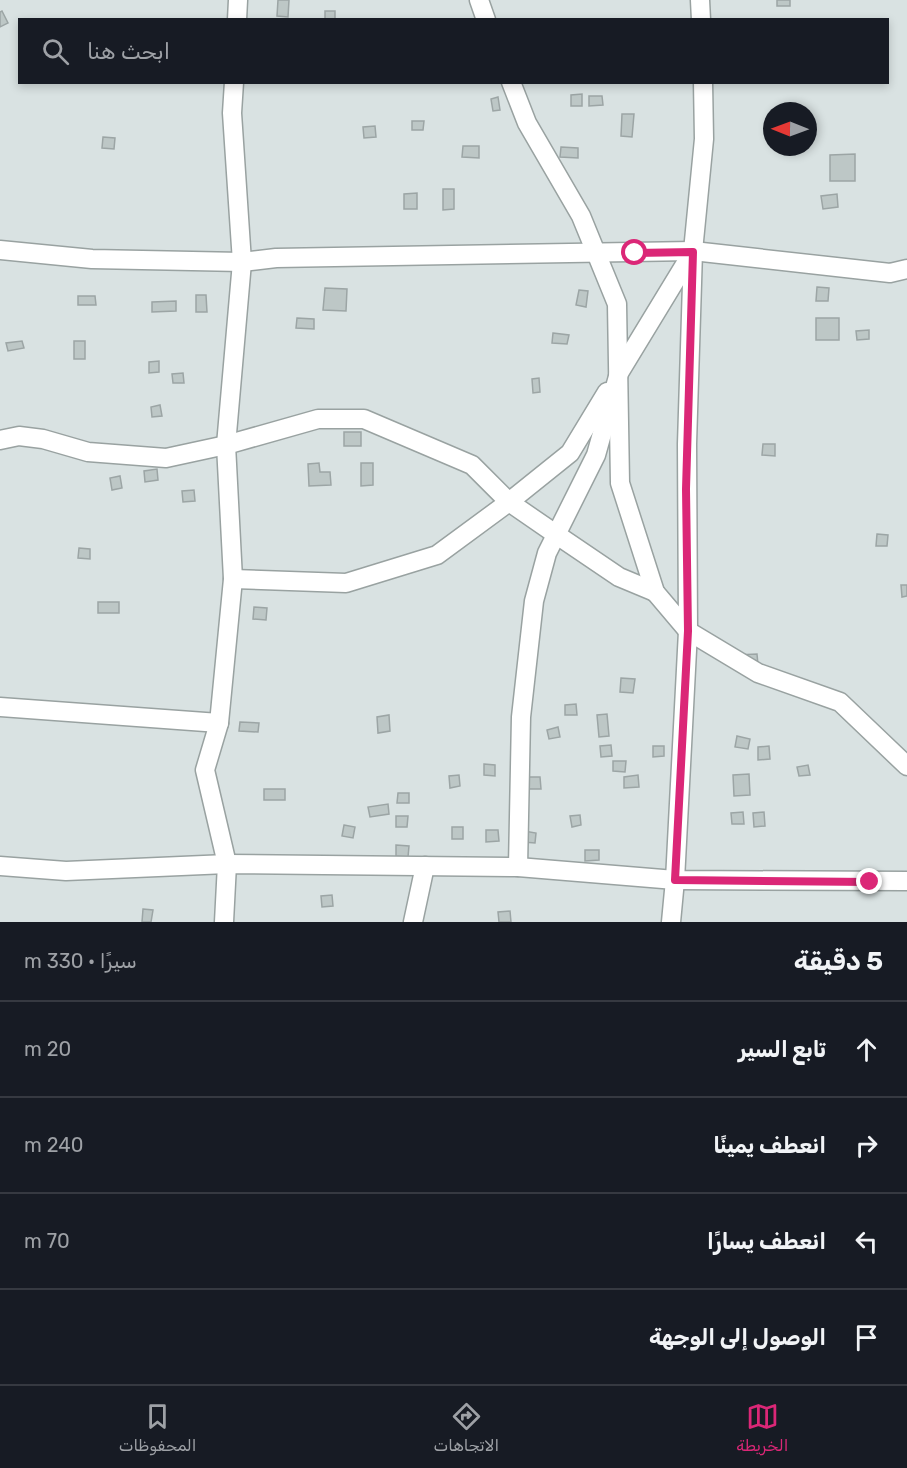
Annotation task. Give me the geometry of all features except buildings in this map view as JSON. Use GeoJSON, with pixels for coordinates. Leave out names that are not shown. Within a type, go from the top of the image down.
{"type":"FeatureCollection","features":[{"type":"Feature","properties":{"kind":"street"},"geometry":{"type":"LineString","coordinates":[[237,18],[238,0]]}},
{"type":"Feature","properties":{"kind":"street"},"geometry":{"type":"LineString","coordinates":[[478,0],[485,18]]}},
{"type":"Feature","properties":{"kind":"street"},"geometry":{"type":"LineString","coordinates":[[700,0],[701,18]]}},
{"type":"Feature","properties":{"kind":"street"},"geometry":{"type":"LineString","coordinates":[[224,922],[227,864],[205,770],[219,723],[233,579],[226,445],[242,262],[232,113],[234,84]]}},
{"type":"Feature","properties":{"kind":"street"},"geometry":{"type":"LineString","coordinates":[[512,84],[527,123],[581,216],[616,304],[620,483],[655,592],[688,631],[758,673],[840,702],[907,766]]}},
{"type":"Feature","properties":{"kind":"street"},"geometry":{"type":"LineString","coordinates":[[671,922],[688,631],[686,489],[693,252],[704,139],[703,84]]}},
{"type":"Feature","properties":{"kind":"street"},"geometry":{"type":"LineString","coordinates":[[0,250],[92,259],[242,262],[276,258],[693,252],[890,273],[907,269]]}},
{"type":"Feature","properties":{"kind":"street"},"geometry":{"type":"LineString","coordinates":[[233,579],[346,583],[437,555],[570,453],[693,252]]}},
{"type":"Feature","properties":{"kind":"street"},"geometry":{"type":"LineString","coordinates":[[518,867],[521,717],[533,612],[547,553],[596,455],[619,373]]}},
{"type":"Feature","properties":{"kind":"street"},"geometry":{"type":"LineString","coordinates":[[0,441],[19,436],[43,439],[87,452],[166,458],[226,445],[318,418],[364,419],[472,465],[509,502],[619,577],[655,592]]}},
{"type":"Feature","properties":{"kind":"street"},"geometry":{"type":"LineString","coordinates":[[0,707],[219,723]]}},
{"type":"Feature","properties":{"kind":"street"},"geometry":{"type":"LineString","coordinates":[[0,866],[66,871],[227,864],[518,867],[675,880],[907,881]]}},
{"type":"Feature","properties":{"kind":"street"},"geometry":{"type":"LineString","coordinates":[[413,922],[425,866]]}},
{"type":"Feature","properties":{"kind":"route"},"geometry":{"type":"LineString","coordinates":[[635,253],[693,252],[686,489],[688,631],[675,880],[870,882]]}}]}
